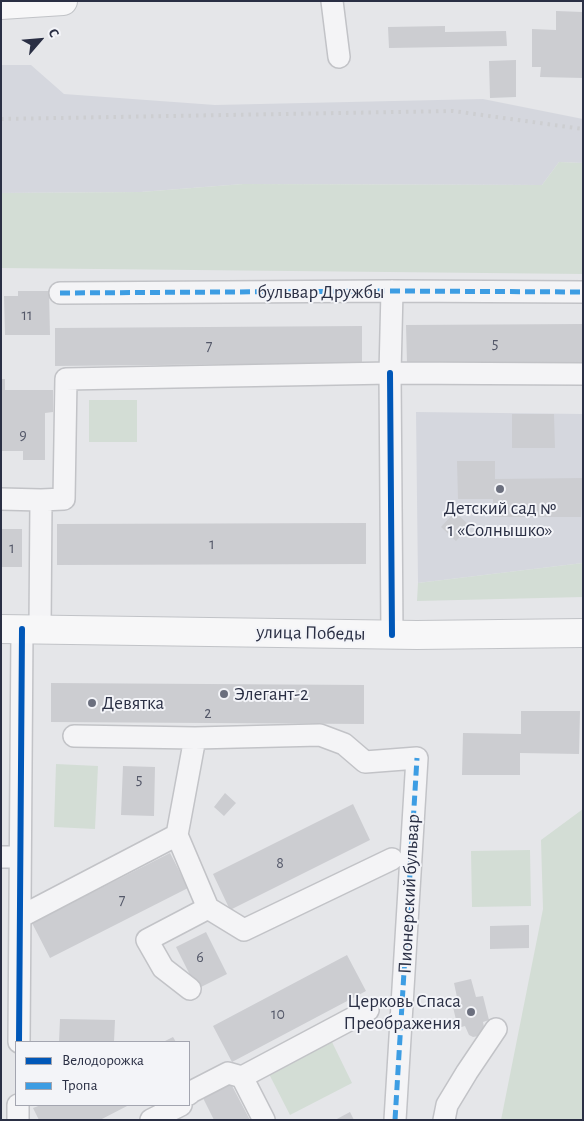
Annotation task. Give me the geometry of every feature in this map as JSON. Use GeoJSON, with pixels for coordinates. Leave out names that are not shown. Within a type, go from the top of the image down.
{"type":"FeatureCollection","features":[{"type":"Feature","properties":{"kind":"main road"},"geometry":{"type":"LineString","coordinates":[[1,5],[51,2]]}},
{"type":"Feature","properties":{"kind":"main road","name":"улица Победы"},"geometry":{"type":"LineString","coordinates":[[21,629],[392,634],[583,633]]}},
{"type":"Feature","properties":{"kind":"street"},"geometry":{"type":"LineString","coordinates":[[332,1],[339,57]]}},
{"type":"Feature","properties":{"kind":"street"},"geometry":{"type":"LineString","coordinates":[[392,291],[390,373],[392,634]]}},
{"type":"Feature","properties":{"kind":"street","name":"бульвар Дружбы"},"geometry":{"type":"LineString","coordinates":[[60,294],[392,291],[583,292]]}},
{"type":"Feature","properties":{"kind":"street"},"geometry":{"type":"LineString","coordinates":[[1,499],[64,499],[66,379],[390,373],[583,374]]}},
{"type":"Feature","properties":{"kind":"street"},"geometry":{"type":"LineString","coordinates":[[19,1041],[20,917],[11,857],[21,629],[41,500]]}},
{"type":"Feature","properties":{"kind":"street"},"geometry":{"type":"LineString","coordinates":[[74,736],[195,738],[177,835],[208,908],[244,930],[392,859]]}},
{"type":"Feature","properties":{"kind":"street","name":"Пионерский бульвар"},"geometry":{"type":"LineString","coordinates":[[195,738],[320,736],[344,744],[365,762],[417,758],[395,1120]]}},
{"type":"Feature","properties":{"kind":"street"},"geometry":{"type":"LineString","coordinates":[[20,917],[177,835]]}},
{"type":"Feature","properties":{"kind":"street"},"geometry":{"type":"LineString","coordinates":[[190,989],[163,968],[147,940],[208,908]]}},
{"type":"Feature","properties":{"kind":"street"},"geometry":{"type":"LineString","coordinates":[[190,1094],[228,1073],[242,1077],[368,1010]]}},
{"type":"Feature","properties":{"kind":"street"},"geometry":{"type":"LineString","coordinates":[[444,1120],[447,1105],[496,1029]]}},
{"type":"Feature","properties":{"kind":"street"},"geometry":{"type":"LineString","coordinates":[[242,1077],[264,1120]]}},
{"type":"Feature","properties":{"kind":"street"},"geometry":{"type":"LineString","coordinates":[[18,1106],[18,1120]]}},
{"type":"Feature","properties":{"kind":"street"},"geometry":{"type":"LineString","coordinates":[[151,1120],[184,1106]]}},
{"type":"Feature","properties":{"kind":"shaded area"},"geometry":{"type":"Polygon","coordinates":[[[1,65],[31,65],[64,94],[215,105],[483,99],[583,119],[583,163],[559,162],[542,185],[243,184],[141,192],[1,193],[1,65]]]}},
{"type":"Feature","properties":{"kind":"shaded area"},"geometry":{"type":"Polygon","coordinates":[[[559,162],[583,163],[583,274],[1,268],[1,193],[141,192],[243,184],[542,185],[559,162]]]}},
{"type":"Feature","properties":{"kind":"shaded area"},"geometry":{"type":"Polygon","coordinates":[[[89,400],[137,400],[137,442],[89,442],[89,400]]]}},
{"type":"Feature","properties":{"kind":"shaded area","name":"Детский сад № 1 «Солнышко»"},"geometry":{"type":"Polygon","coordinates":[[[416,412],[583,414],[583,563],[418,583],[416,412]]]}},
{"type":"Feature","properties":{"kind":"shaded area"},"geometry":{"type":"Polygon","coordinates":[[[583,563],[583,597],[417,601],[418,583],[583,563]]]}},
{"type":"Feature","properties":{"kind":"shaded area"},"geometry":{"type":"Polygon","coordinates":[[[56,764],[98,766],[95,829],[54,827],[56,764]]]}},
{"type":"Feature","properties":{"kind":"shaded area"},"geometry":{"type":"Polygon","coordinates":[[[583,809],[583,1120],[501,1120],[543,909],[541,840],[583,809]]]}},
{"type":"Feature","properties":{"kind":"shaded area"},"geometry":{"type":"Polygon","coordinates":[[[530,850],[531,906],[472,907],[471,851],[530,850]]]}},
{"type":"Feature","properties":{"kind":"shaded area"},"geometry":{"type":"Polygon","coordinates":[[[332,1042],[352,1083],[290,1115],[269,1074],[332,1042]]]}},
{"type":"Feature","properties":{"kind":"building"},"geometry":{"type":"Polygon","coordinates":[[[556,11],[583,12],[583,78],[540,77],[541,67],[532,67],[532,29],[556,30],[556,11]]]}},
{"type":"Feature","properties":{"kind":"building"},"geometry":{"type":"Polygon","coordinates":[[[445,26],[445,32],[506,31],[507,46],[389,48],[388,27],[445,26]]]}},
{"type":"Feature","properties":{"kind":"building"},"geometry":{"type":"Polygon","coordinates":[[[516,60],[516,97],[490,98],[489,61],[516,60]]]}},
{"type":"Feature","properties":{"kind":"building"},"geometry":{"type":"Polygon","coordinates":[[[18,291],[49,291],[50,335],[5,335],[4,296],[18,296],[18,291]]]}},
{"type":"Feature","properties":{"kind":"building"},"geometry":{"type":"Polygon","coordinates":[[[583,324],[583,362],[407,363],[406,325],[583,324]]]}},
{"type":"Feature","properties":{"kind":"building"},"geometry":{"type":"Polygon","coordinates":[[[362,326],[362,363],[55,366],[55,328],[362,326]]]}},
{"type":"Feature","properties":{"kind":"building"},"geometry":{"type":"Polygon","coordinates":[[[1,379],[5,379],[5,390],[53,390],[53,412],[45,413],[45,460],[23,460],[23,451],[1,451],[1,379]]]}},
{"type":"Feature","properties":{"kind":"building"},"geometry":{"type":"Polygon","coordinates":[[[512,414],[554,414],[555,448],[512,448],[512,414]]]}},
{"type":"Feature","properties":{"kind":"building"},"geometry":{"type":"Polygon","coordinates":[[[457,461],[495,461],[495,479],[583,478],[581,517],[493,517],[493,499],[458,499],[457,461]]]}},
{"type":"Feature","properties":{"kind":"building"},"geometry":{"type":"Polygon","coordinates":[[[455,512],[470,526],[456,541],[441,527],[455,512]]]}},
{"type":"Feature","properties":{"kind":"building"},"geometry":{"type":"Polygon","coordinates":[[[366,523],[366,564],[57,565],[57,524],[366,523]]]}},
{"type":"Feature","properties":{"kind":"building"},"geometry":{"type":"Polygon","coordinates":[[[1,529],[22,529],[22,567],[1,567],[1,529]]]}},
{"type":"Feature","properties":{"kind":"building"},"geometry":{"type":"Polygon","coordinates":[[[51,683],[364,685],[364,724],[51,722],[51,683]]]}},
{"type":"Feature","properties":{"kind":"building"},"geometry":{"type":"Polygon","coordinates":[[[521,711],[580,711],[579,754],[520,753],[520,775],[462,775],[463,733],[521,734],[521,711]]]}},
{"type":"Feature","properties":{"kind":"building"},"geometry":{"type":"Polygon","coordinates":[[[123,766],[155,767],[154,816],[121,815],[123,766]]]}},
{"type":"Feature","properties":{"kind":"building"},"geometry":{"type":"Polygon","coordinates":[[[225,793],[236,803],[224,816],[214,807],[225,793]]]}},
{"type":"Feature","properties":{"kind":"building"},"geometry":{"type":"Polygon","coordinates":[[[353,804],[370,840],[230,910],[213,874],[353,804]]]}},
{"type":"Feature","properties":{"kind":"building"},"geometry":{"type":"Polygon","coordinates":[[[170,853],[188,888],[50,958],[32,923],[170,853]]]}},
{"type":"Feature","properties":{"kind":"building"},"geometry":{"type":"Polygon","coordinates":[[[529,925],[529,948],[490,949],[490,926],[529,925]]]}},
{"type":"Feature","properties":{"kind":"building"},"geometry":{"type":"Polygon","coordinates":[[[206,932],[227,974],[197,989],[176,947],[206,932]]]}},
{"type":"Feature","properties":{"kind":"building"},"geometry":{"type":"Polygon","coordinates":[[[347,955],[366,991],[232,1062],[213,1026],[347,955]]]}},
{"type":"Feature","properties":{"kind":"building","name":"Церковь Спаса Преображения"},"geometry":{"type":"Polygon","coordinates":[[[471,979],[476,997],[483,996],[489,1020],[483,1022],[483,1033],[473,1037],[469,1035],[465,1026],[458,1028],[452,1003],[458,1002],[454,983],[471,979]]]}},
{"type":"Feature","properties":{"kind":"building"},"geometry":{"type":"Polygon","coordinates":[[[60,1019],[115,1020],[114,1041],[59,1041],[60,1019]]]}},
{"type":"Feature","properties":{"kind":"building"},"geometry":{"type":"Polygon","coordinates":[[[173,1037],[175,1041],[165,1041],[173,1037]]]}},
{"type":"Feature","properties":{"kind":"building"},"geometry":{"type":"Polygon","coordinates":[[[230,1082],[250,1120],[214,1120],[202,1096],[230,1082]]]}},
{"type":"Feature","properties":{"kind":"building"},"geometry":{"type":"Polygon","coordinates":[[[38,1106],[127,1106],[100,1120],[39,1120],[33,1108],[38,1106]]]}},
{"type":"Feature","properties":{"kind":"building"},"geometry":{"type":"Polygon","coordinates":[[[350,1112],[354,1120],[335,1120],[350,1112]]]}},
{"type":"Feature","properties":{"kind":"railway"},"geometry":{"type":"LineString","coordinates":[[1,119],[453,111],[583,129]]}},
{"type":"Feature","properties":{"kind":"marked path"},"geometry":{"type":"LineString","coordinates":[[60,293],[583,292]]}},
{"type":"Feature","properties":{"kind":"marked path"},"geometry":{"type":"LineString","coordinates":[[395,1120],[417,758]]}},
{"type":"Feature","properties":{"kind":"cycle path"},"geometry":{"type":"LineString","coordinates":[[390,373],[392,635]]}},
{"type":"Feature","properties":{"kind":"cycle path"},"geometry":{"type":"LineString","coordinates":[[19,1041],[22,629]]}},
{"type":"Feature","properties":{"kind":"place","name":"Детский сад № 1 «Солнышко»"},"geometry":{"type":"Point","coordinates":[500,489]}},
{"type":"Feature","properties":{"kind":"place","name":"Элегант-2"},"geometry":{"type":"Point","coordinates":[224,694]}},
{"type":"Feature","properties":{"kind":"place","name":"Девятка"},"geometry":{"type":"Point","coordinates":[92,703]}},
{"type":"Feature","properties":{"kind":"place","name":"Церковь Спаса Преображения"},"geometry":{"type":"Point","coordinates":[471,1012]}}]}
